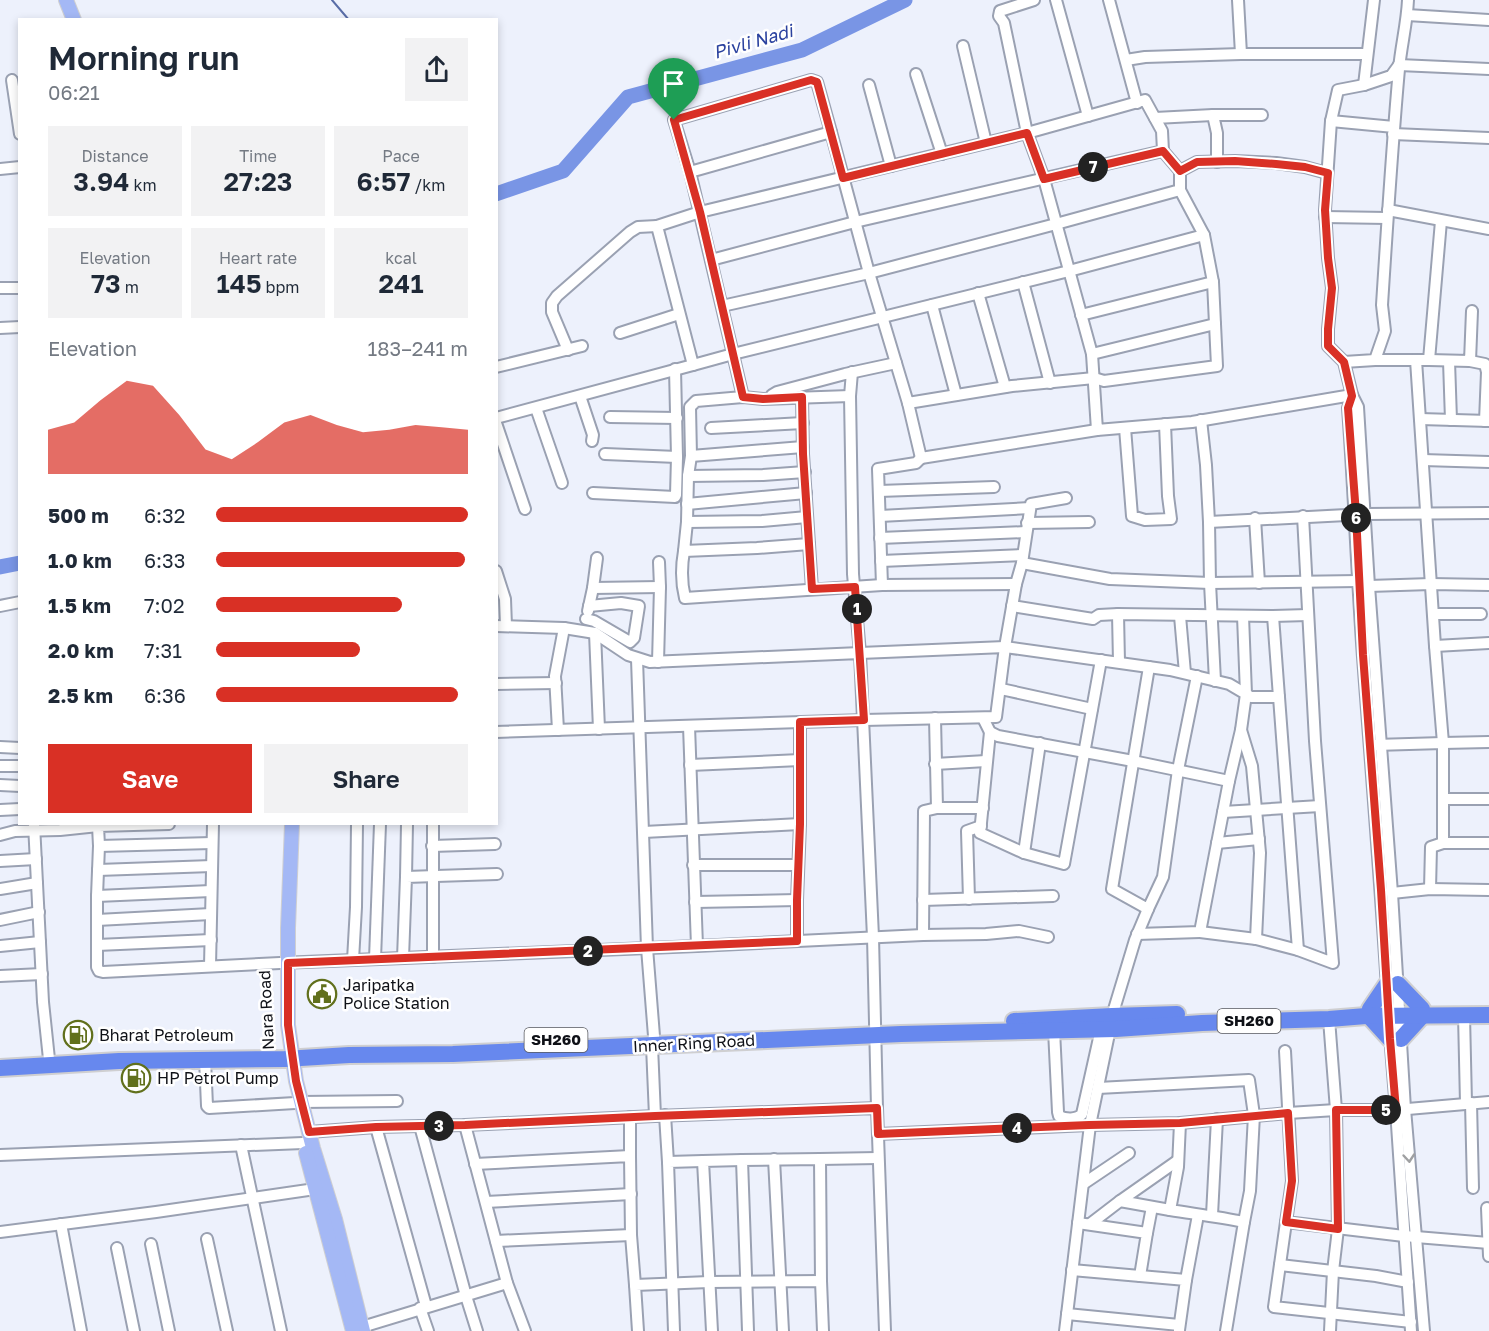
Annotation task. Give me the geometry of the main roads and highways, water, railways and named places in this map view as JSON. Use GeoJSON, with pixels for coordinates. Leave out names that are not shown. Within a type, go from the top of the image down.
{"type":"FeatureCollection","features":[{"type":"Feature","properties":{"kind":"highway"},"geometry":{"type":"LineString","coordinates":[[1392,984],[1422,1012],[1395,1039],[1369,1013],[1392,984]]}},
{"type":"Feature","properties":{"kind":"highway","name":"Inner Ring Road"},"geometry":{"type":"LineString","coordinates":[[1422,1012],[1489,1007]]}},
{"type":"Feature","properties":{"kind":"highway","name":"Inner Ring Road"},"geometry":{"type":"LineString","coordinates":[[0,1062],[102,1056],[453,1054],[876,1030],[1054,1030],[1108,1024],[1394,1012],[1489,1015]]}},
{"type":"Feature","properties":{"kind":"highway","name":"Inner Ring Road"},"geometry":{"type":"LineString","coordinates":[[876,1030],[909,1026],[1202,1023],[1329,1019],[1369,1013]]}},
{"type":"Feature","properties":{"kind":"highway","name":"Inner Ring Road"},"geometry":{"type":"LineString","coordinates":[[0,1068],[289,1054]]}},
{"type":"Feature","properties":{"kind":"main road"},"geometry":{"type":"LineString","coordinates":[[66,0],[73,18]]}},
{"type":"Feature","properties":{"kind":"main road","name":"Nara Road"},"geometry":{"type":"LineString","coordinates":[[283,825],[284,963]]}},
{"type":"Feature","properties":{"kind":"main road","name":"Nara Road"},"geometry":{"type":"LineString","coordinates":[[292,825],[282,1034],[296,1081],[315,1189],[360,1330]]}},
{"type":"Feature","properties":{"kind":"main road","name":"Nara Road"},"geometry":{"type":"LineString","coordinates":[[306,1138],[335,1219],[360,1330]]}},
{"type":"Feature","properties":{"kind":"waterway"},"geometry":{"type":"LineString","coordinates":[[332,0],[347,18]]}},
{"type":"Feature","properties":{"kind":"waterway","name":"Pivli Nadi"},"geometry":{"type":"LineString","coordinates":[[498,193],[563,171],[628,97],[802,50],[905,0]]}},
{"type":"Feature","properties":{"kind":"waterway","name":"Pivli Nadi"},"geometry":{"type":"LineString","coordinates":[[0,567],[18,563]]}},
{"type":"Feature","properties":{"kind":"place","name":"Jaripatka Police Station"},"geometry":{"type":"Point","coordinates":[322,994]}},
{"type":"Feature","properties":{"kind":"place","name":"Bharat Petroleum"},"geometry":{"type":"Point","coordinates":[78,1035]}},
{"type":"Feature","properties":{"kind":"place","name":"HP Petrol Pump"},"geometry":{"type":"Point","coordinates":[136,1078]}}]}
